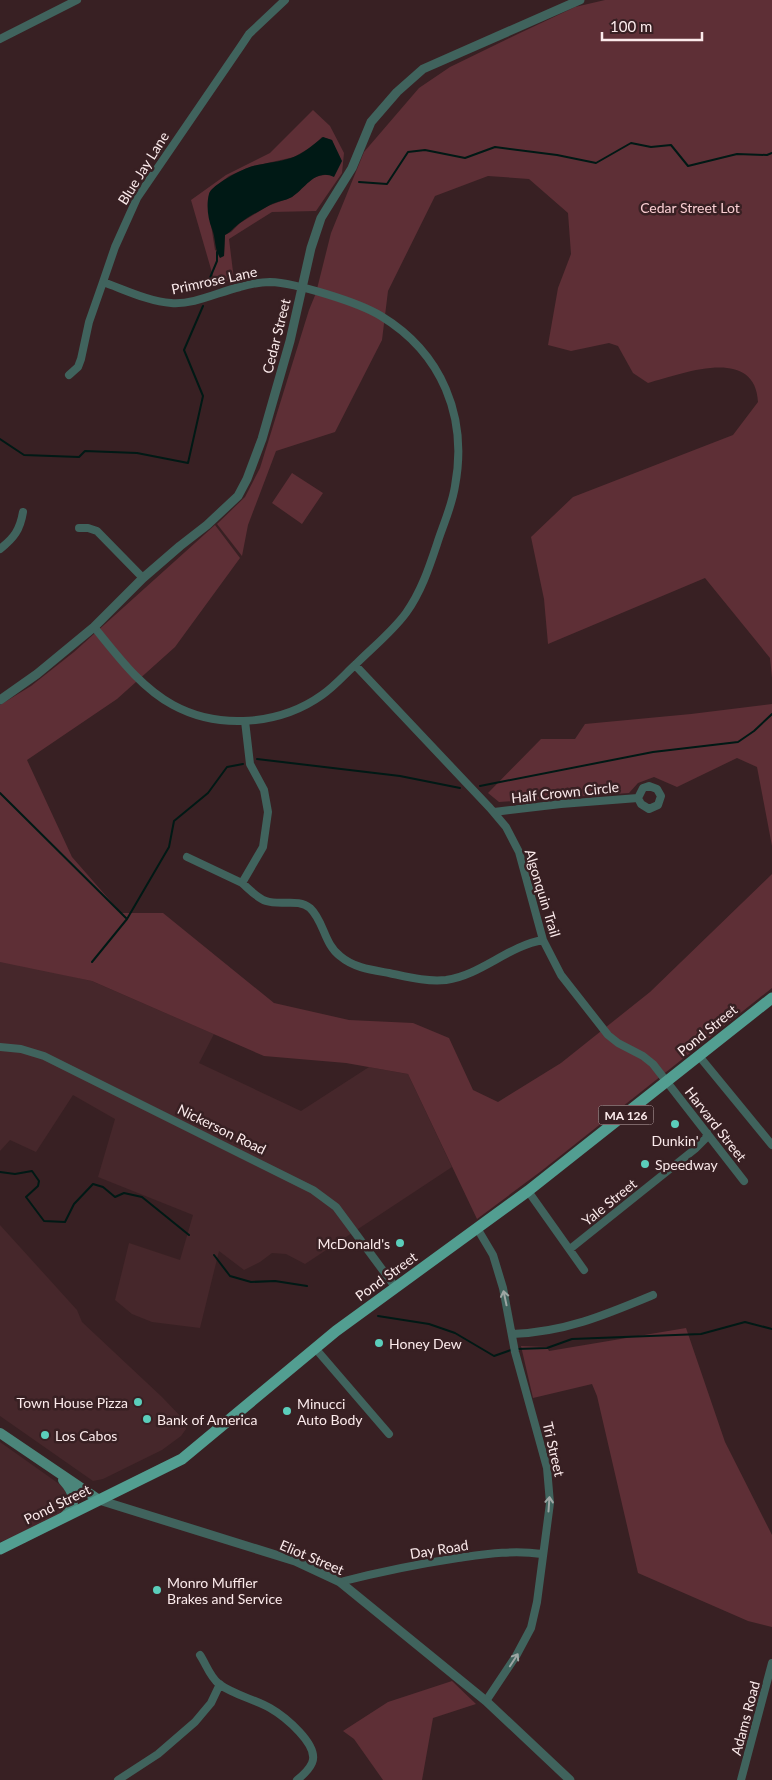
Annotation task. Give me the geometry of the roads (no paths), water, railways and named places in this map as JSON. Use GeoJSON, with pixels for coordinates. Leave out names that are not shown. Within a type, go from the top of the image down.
{"type":"FeatureCollection","features":[{"type":"Feature","properties":{"kind":"main road","name":"Pond Street"},"geometry":{"type":"LineString","coordinates":[[0,1549],[182,1459],[315,1348],[528,1191],[772,998]]}},
{"type":"Feature","properties":{"kind":"main road","name":"Eliot Street"},"geometry":{"type":"LineString","coordinates":[[0,1433],[99,1500]]}},
{"type":"Feature","properties":{"kind":"main road"},"geometry":{"type":"LineString","coordinates":[[56,1471],[70,1487],[74,1496],[72,1507],[64,1518]]}},
{"type":"Feature","properties":{"kind":"street"},"geometry":{"type":"LineString","coordinates":[[0,39],[77,0]]}},
{"type":"Feature","properties":{"kind":"street","name":"Blue Jay Lane"},"geometry":{"type":"LineString","coordinates":[[69,376],[78,367],[103,282],[124,224],[137,198],[241,46],[254,30],[285,0]]}},
{"type":"Feature","properties":{"kind":"street","name":"Cedar Street"},"geometry":{"type":"LineString","coordinates":[[0,700],[37,674],[94,627],[143,578],[229,506],[243,488],[262,439],[290,341],[311,248],[321,218],[352,168],[371,122],[397,92],[423,70],[580,0]]}},
{"type":"Feature","properties":{"kind":"street","name":"Primrose Lane"},"geometry":{"type":"LineString","coordinates":[[94,627],[143,683],[174,706],[199,716],[245,721],[294,711],[328,690],[355,665],[398,623],[416,598],[426,577],[455,488],[459,460],[458,426],[451,402],[437,371],[419,347],[402,329],[364,307],[303,288],[273,282],[258,283],[172,304],[103,282]]}},
{"type":"Feature","properties":{"kind":"street"},"geometry":{"type":"LineString","coordinates":[[0,549],[16,535],[21,525],[23,512]]}},
{"type":"Feature","properties":{"kind":"street"},"geometry":{"type":"LineString","coordinates":[[79,528],[97,531],[143,578]]}},
{"type":"Feature","properties":{"kind":"street","name":"Algonquin Trail"},"geometry":{"type":"LineString","coordinates":[[355,665],[506,827],[519,852],[543,940],[555,965],[568,985],[608,1035],[618,1043],[643,1056],[653,1064],[667,1082]]}},
{"type":"Feature","properties":{"kind":"street"},"geometry":{"type":"LineString","coordinates":[[242,883],[263,847],[268,812],[264,790],[250,764],[245,721]]}},
{"type":"Feature","properties":{"kind":"street","name":"Half Crown Circle"},"geometry":{"type":"LineString","coordinates":[[494,812],[638,798]]}},
{"type":"Feature","properties":{"kind":"street"},"geometry":{"type":"LineString","coordinates":[[187,857],[242,883],[266,901],[281,904],[298,902],[310,909],[319,921],[333,949],[346,961],[363,968],[423,980],[444,980],[466,975],[527,944],[543,940]]}},
{"type":"Feature","properties":{"kind":"street","name":"Nickerson Road"},"geometry":{"type":"LineString","coordinates":[[0,1047],[21,1049],[44,1056],[313,1190],[336,1207],[396,1288]]}},
{"type":"Feature","properties":{"kind":"street"},"geometry":{"type":"LineString","coordinates":[[699,1056],[772,1145]]}},
{"type":"Feature","properties":{"kind":"street","name":"Harvard Street"},"geometry":{"type":"LineString","coordinates":[[667,1082],[744,1181]]}},
{"type":"Feature","properties":{"kind":"street","name":"Yale Street"},"geometry":{"type":"LineString","coordinates":[[570,1249],[695,1150],[706,1138],[707,1133]]}},
{"type":"Feature","properties":{"kind":"street"},"geometry":{"type":"LineString","coordinates":[[528,1191],[584,1270]]}},
{"type":"Feature","properties":{"kind":"street","name":"Tri Street"},"geometry":{"type":"LineString","coordinates":[[477,1228],[488,1246],[503,1288],[514,1349],[549,1478],[550,1503],[537,1602],[531,1628],[516,1656],[486,1701]]}},
{"type":"Feature","properties":{"kind":"street"},"geometry":{"type":"LineString","coordinates":[[512,1334],[535,1333],[575,1325],[653,1295]]}},
{"type":"Feature","properties":{"kind":"street"},"geometry":{"type":"LineString","coordinates":[[315,1348],[389,1434]]}},
{"type":"Feature","properties":{"kind":"street","name":"Eliot Street"},"geometry":{"type":"LineString","coordinates":[[99,1500],[295,1561],[340,1582],[486,1701],[570,1780]]}},
{"type":"Feature","properties":{"kind":"street","name":"Day Road"},"geometry":{"type":"LineString","coordinates":[[340,1582],[380,1572],[465,1557],[512,1551],[542,1554]]}},
{"type":"Feature","properties":{"kind":"street"},"geometry":{"type":"LineString","coordinates":[[200,1655],[211,1675],[220,1684],[241,1696],[270,1708],[294,1726],[311,1748],[313,1756],[312,1764],[302,1778]]}},
{"type":"Feature","properties":{"kind":"street","name":"Adams Road"},"geometry":{"type":"LineString","coordinates":[[741,1780],[772,1663]]}},
{"type":"Feature","properties":{"kind":"street"},"geometry":{"type":"LineString","coordinates":[[118,1780],[158,1754],[195,1722],[211,1703],[220,1684]]}},
{"type":"Feature","properties":{"kind":"water"},"geometry":{"type":"Polygon","coordinates":[[[323,137],[332,140],[342,161],[334,177],[321,175],[316,177],[292,197],[273,204],[243,220],[225,235],[224,256],[220,258],[209,221],[208,198],[211,190],[228,177],[249,167],[282,161],[295,156],[308,149],[323,137]]]}},
{"type":"Feature","properties":{"kind":"waterway"},"geometry":{"type":"LineString","coordinates":[[359,182],[387,184],[408,152],[425,150],[465,158],[495,147],[557,155],[596,163],[631,143],[651,147],[671,145],[688,166],[737,154],[767,155],[772,153]]}},
{"type":"Feature","properties":{"kind":"waterway"},"geometry":{"type":"LineString","coordinates":[[207,285],[217,261],[217,252]]}},
{"type":"Feature","properties":{"kind":"waterway"},"geometry":{"type":"LineString","coordinates":[[0,439],[24,455],[79,457],[85,451],[137,453],[188,463],[203,396],[184,350],[203,306]]}},
{"type":"Feature","properties":{"kind":"waterway"},"geometry":{"type":"LineString","coordinates":[[480,786],[653,752],[738,742],[754,731],[772,714]]}},
{"type":"Feature","properties":{"kind":"waterway"},"geometry":{"type":"LineString","coordinates":[[257,759],[400,776],[460,788]]}},
{"type":"Feature","properties":{"kind":"waterway"},"geometry":{"type":"LineString","coordinates":[[92,962],[127,919],[169,847],[174,821],[208,793],[227,767],[243,764]]}},
{"type":"Feature","properties":{"kind":"waterway"},"geometry":{"type":"LineString","coordinates":[[0,793],[126,918]]}},
{"type":"Feature","properties":{"kind":"waterway"},"geometry":{"type":"LineString","coordinates":[[0,1172],[15,1174],[32,1171],[39,1181],[38,1186],[26,1197],[44,1221],[65,1222],[74,1204],[93,1184],[103,1187],[115,1197],[124,1193],[142,1197],[189,1235]]}},
{"type":"Feature","properties":{"kind":"waterway"},"geometry":{"type":"LineString","coordinates":[[214,1255],[230,1276],[251,1282],[275,1281],[307,1286]]}},
{"type":"Feature","properties":{"kind":"waterway"},"geometry":{"type":"LineString","coordinates":[[378,1316],[429,1324],[455,1333],[494,1356],[511,1350]]}},
{"type":"Feature","properties":{"kind":"waterway"},"geometry":{"type":"LineString","coordinates":[[516,1349],[547,1348],[572,1339],[701,1334],[745,1322],[772,1329]]}},
{"type":"Feature","properties":{"kind":"place","name":"Dunkin'"},"geometry":{"type":"Point","coordinates":[675,1124]}},
{"type":"Feature","properties":{"kind":"place","name":"Speedway"},"geometry":{"type":"Point","coordinates":[645,1164]}},
{"type":"Feature","properties":{"kind":"place","name":"McDonald's"},"geometry":{"type":"Point","coordinates":[400,1243]}},
{"type":"Feature","properties":{"kind":"place","name":"Honey Dew"},"geometry":{"type":"Point","coordinates":[379,1343]}},
{"type":"Feature","properties":{"kind":"place","name":"Town House Pizza"},"geometry":{"type":"Point","coordinates":[138,1402]}},
{"type":"Feature","properties":{"kind":"place","name":"Minucci Auto Body"},"geometry":{"type":"Point","coordinates":[287,1411]}},
{"type":"Feature","properties":{"kind":"place","name":"Bank of America"},"geometry":{"type":"Point","coordinates":[147,1419]}},
{"type":"Feature","properties":{"kind":"place","name":"Los Cabos"},"geometry":{"type":"Point","coordinates":[45,1435]}},
{"type":"Feature","properties":{"kind":"place","name":"Monro Muffler Brakes and Service"},"geometry":{"type":"Point","coordinates":[157,1590]}},
{"type":"Feature","properties":{"kind":"park label","name":"Cedar Street Lot"},"geometry":{"type":"Point","coordinates":[690,207]}}]}
